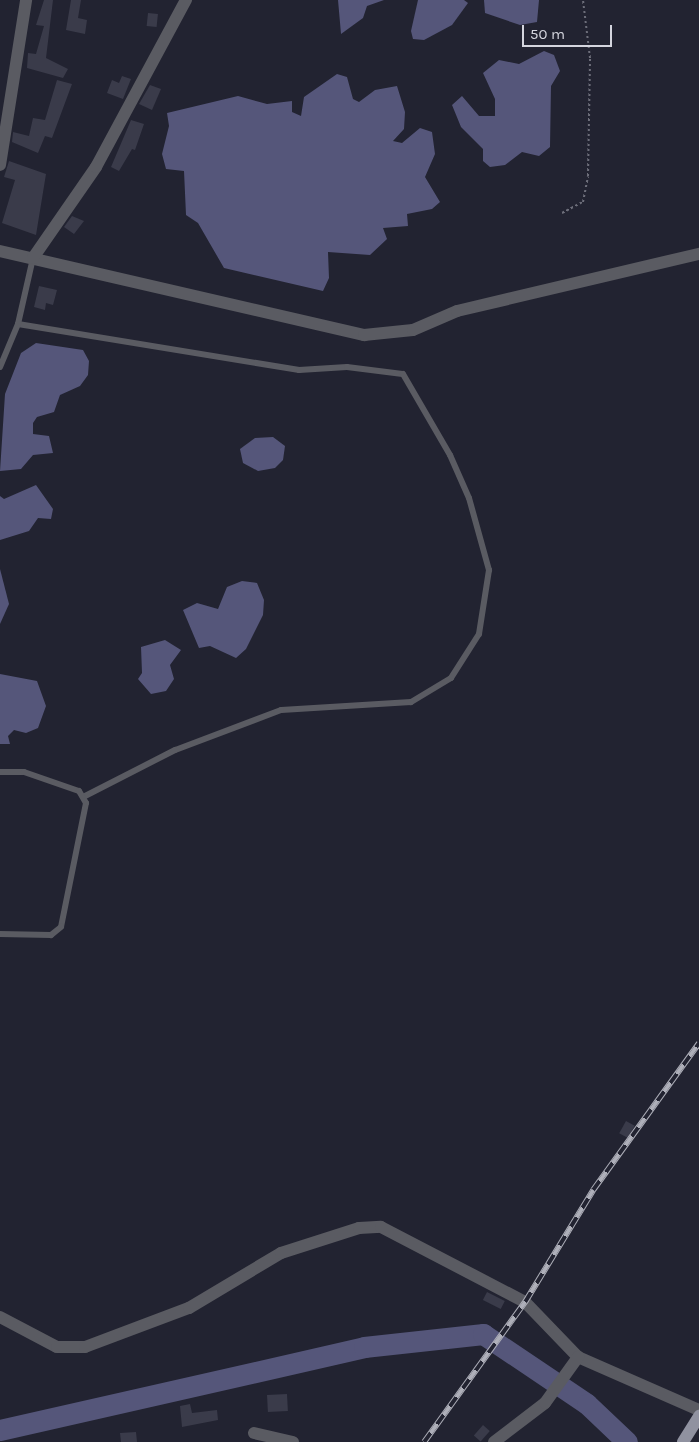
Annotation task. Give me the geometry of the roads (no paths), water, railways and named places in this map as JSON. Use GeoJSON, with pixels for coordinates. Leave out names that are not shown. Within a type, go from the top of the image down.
{"type":"FeatureCollection","features":[{"type":"Feature","properties":{"kind":"main road"},"geometry":{"type":"LineString","coordinates":[[686,1438],[699,1416]]}},
{"type":"Feature","properties":{"kind":"street"},"geometry":{"type":"LineString","coordinates":[[0,164],[26,0]]}},
{"type":"Feature","properties":{"kind":"street"},"geometry":{"type":"LineString","coordinates":[[33,258],[96,167],[186,0]]}},
{"type":"Feature","properties":{"kind":"street"},"geometry":{"type":"LineString","coordinates":[[0,252],[364,335],[413,330],[457,310],[554,292],[699,254]]}},
{"type":"Feature","properties":{"kind":"street"},"geometry":{"type":"LineString","coordinates":[[0,1317],[57,1347],[85,1347],[189,1308],[281,1253],[359,1228],[381,1227],[524,1302],[578,1357],[699,1410]]}},
{"type":"Feature","properties":{"kind":"street"},"geometry":{"type":"LineString","coordinates":[[494,1442],[545,1404],[567,1376],[578,1357]]}},
{"type":"Feature","properties":{"kind":"street"},"geometry":{"type":"LineString","coordinates":[[254,1434],[293,1442]]}},
{"type":"Feature","properties":{"kind":"lane"},"geometry":{"type":"LineString","coordinates":[[0,367],[18,324],[33,258]]}},
{"type":"Feature","properties":{"kind":"lane"},"geometry":{"type":"LineString","coordinates":[[0,772],[24,772],[85,796],[176,750],[282,710],[411,702],[451,678],[479,634],[489,570],[469,498],[450,455],[403,374],[347,367],[299,370],[18,324]]}},
{"type":"Feature","properties":{"kind":"lane"},"geometry":{"type":"LineString","coordinates":[[0,934],[51,935],[60,928],[85,796]]}},
{"type":"Feature","properties":{"kind":"water"},"geometry":{"type":"Polygon","coordinates":[[[338,0],[384,0],[367,6],[363,18],[341,34],[338,0]]]}},
{"type":"Feature","properties":{"kind":"water"},"geometry":{"type":"Polygon","coordinates":[[[418,0],[464,0],[468,3],[452,25],[424,40],[413,39],[411,31],[418,0]]]}},
{"type":"Feature","properties":{"kind":"water"},"geometry":{"type":"Polygon","coordinates":[[[484,0],[539,0],[537,22],[520,25],[485,13],[484,0]]]}},
{"type":"Feature","properties":{"kind":"water"},"geometry":{"type":"Polygon","coordinates":[[[544,51],[554,55],[560,71],[551,86],[550,147],[539,156],[522,152],[505,165],[490,167],[483,161],[483,149],[461,127],[452,105],[462,96],[479,116],[495,116],[495,99],[483,73],[499,60],[519,64],[544,51]]]}},
{"type":"Feature","properties":{"kind":"water"},"geometry":{"type":"Polygon","coordinates":[[[337,74],[347,77],[353,99],[359,102],[375,90],[397,86],[405,112],[404,129],[393,141],[402,143],[420,128],[432,132],[435,154],[425,177],[440,202],[432,209],[407,214],[408,226],[383,228],[387,239],[370,255],[328,252],[329,278],[323,291],[224,268],[198,223],[186,215],[184,171],[166,169],[162,154],[169,126],[167,113],[238,96],[267,104],[292,101],[292,112],[301,116],[304,97],[337,74]]]}},
{"type":"Feature","properties":{"kind":"water"},"geometry":{"type":"Polygon","coordinates":[[[36,343],[83,350],[89,361],[88,375],[80,386],[60,395],[54,412],[37,417],[33,423],[33,434],[49,436],[53,453],[33,455],[21,469],[0,471],[5,394],[21,353],[36,343]]]}},
{"type":"Feature","properties":{"kind":"water"},"geometry":{"type":"Polygon","coordinates":[[[273,437],[285,446],[283,460],[275,468],[258,471],[243,463],[240,449],[255,438],[273,437]]]}},
{"type":"Feature","properties":{"kind":"water"},"geometry":{"type":"Polygon","coordinates":[[[36,485],[53,509],[51,519],[38,518],[29,531],[0,540],[0,496],[4,499],[36,485]]]}},
{"type":"Feature","properties":{"kind":"water"},"geometry":{"type":"Polygon","coordinates":[[[0,569],[9,604],[0,624],[0,569]]]}},
{"type":"Feature","properties":{"kind":"water"},"geometry":{"type":"Polygon","coordinates":[[[242,581],[257,583],[264,600],[263,615],[246,649],[236,658],[210,646],[199,648],[183,610],[197,603],[218,609],[227,587],[242,581]]]}},
{"type":"Feature","properties":{"kind":"water"},"geometry":{"type":"Polygon","coordinates":[[[165,640],[181,650],[170,665],[174,679],[166,691],[151,694],[138,679],[142,673],[141,647],[165,640]]]}},
{"type":"Feature","properties":{"kind":"water"},"geometry":{"type":"Polygon","coordinates":[[[0,674],[37,681],[46,706],[38,728],[26,733],[14,730],[8,736],[10,744],[0,744],[0,674]]]}},
{"type":"Feature","properties":{"kind":"waterway"},"geometry":{"type":"LineString","coordinates":[[0,1430],[364,1347],[483,1334],[587,1404],[627,1442]]}},
{"type":"Feature","properties":{"kind":"railway"},"geometry":{"type":"LineString","coordinates":[[424,1442],[525,1302],[593,1190],[699,1043]]}}]}
